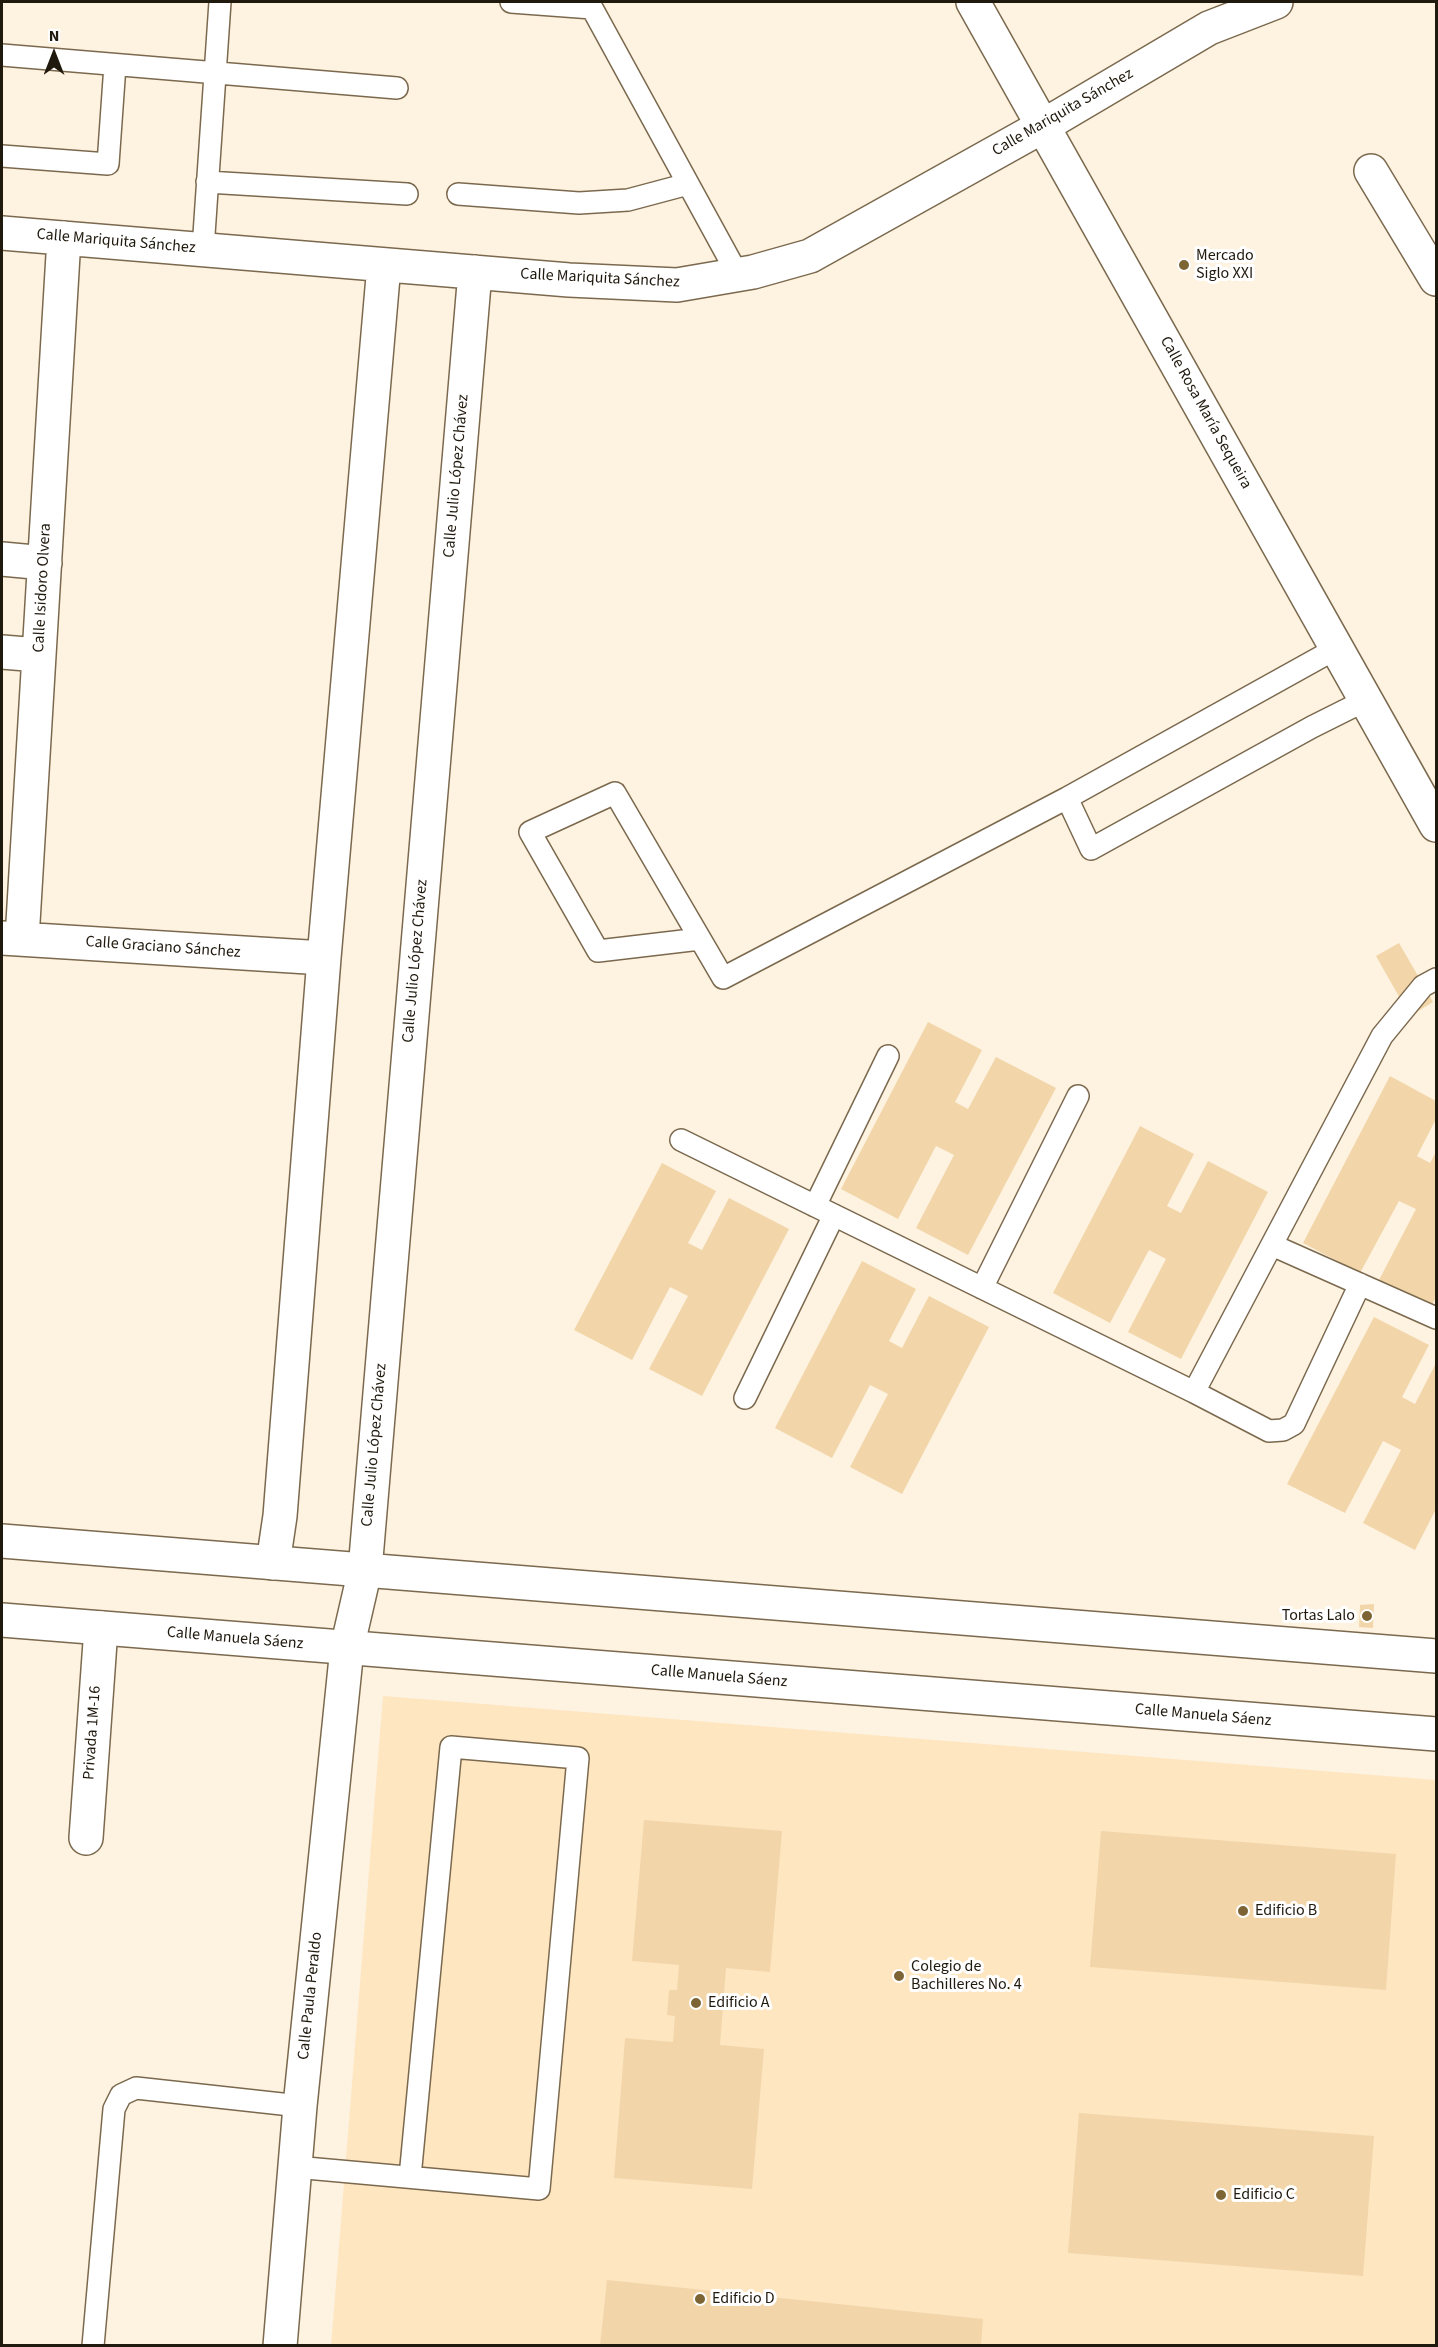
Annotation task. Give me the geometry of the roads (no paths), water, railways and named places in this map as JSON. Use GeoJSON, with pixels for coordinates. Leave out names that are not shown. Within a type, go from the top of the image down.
{"type":"FeatureCollection","features":[{"type":"Feature","properties":{"kind":"street","name":"Calle Rosa María Sequeira"},"geometry":{"type":"LineString","coordinates":[[973,2],[1366,700],[1429,792],[1437,825]]}},
{"type":"Feature","properties":{"kind":"street","name":"Calle Mariquita Sánchez"},"geometry":{"type":"LineString","coordinates":[[2,233],[569,280],[677,285],[738,275],[810,256],[1043,126],[1209,28],[1276,2]]}},
{"type":"Feature","properties":{"kind":"street"},"geometry":{"type":"LineString","coordinates":[[1371,171],[1426,240],[1437,279]]}},
{"type":"Feature","properties":{"kind":"street","name":"Calle Isidoro Olvera"},"geometry":{"type":"LineString","coordinates":[[12,938],[39,655],[64,238]]}},
{"type":"Feature","properties":{"kind":"street"},"geometry":{"type":"LineString","coordinates":[[273,1563],[281,1504],[324,958],[384,265]]}},
{"type":"Feature","properties":{"kind":"street","name":"Calle Julio López Chávez"},"geometry":{"type":"LineString","coordinates":[[347,1648],[365,1570],[475,272]]}},
{"type":"Feature","properties":{"kind":"street"},"geometry":{"type":"LineString","coordinates":[[2,559],[45,563]]}},
{"type":"Feature","properties":{"kind":"street"},"geometry":{"type":"LineString","coordinates":[[2,652],[39,655]]}},
{"type":"Feature","properties":{"kind":"street","name":"Calle Graciano Sánchez"},"geometry":{"type":"LineString","coordinates":[[12,938],[324,958]]}},
{"type":"Feature","properties":{"kind":"street"},"geometry":{"type":"LineString","coordinates":[[2,1541],[1437,1656]]}},
{"type":"Feature","properties":{"kind":"street","name":"Calle Manuela Sáenz"},"geometry":{"type":"LineString","coordinates":[[2,1620],[1437,1734]]}},
{"type":"Feature","properties":{"kind":"street","name":"Privada 1M-16"},"geometry":{"type":"LineString","coordinates":[[86,1838],[100,1628]]}},
{"type":"Feature","properties":{"kind":"street","name":"Calle Paula Peraldo"},"geometry":{"type":"LineString","coordinates":[[280,2346],[300,2106],[347,1648]]}},
{"type":"Feature","properties":{"kind":"lane"},"geometry":{"type":"LineString","coordinates":[[202,249],[220,2]]}},
{"type":"Feature","properties":{"kind":"lane"},"geometry":{"type":"LineString","coordinates":[[511,2],[592,8],[738,275]]}},
{"type":"Feature","properties":{"kind":"lane"},"geometry":{"type":"LineString","coordinates":[[2,55],[397,88]]}},
{"type":"Feature","properties":{"kind":"lane"},"geometry":{"type":"LineString","coordinates":[[2,156],[108,164],[115,64]]}},
{"type":"Feature","properties":{"kind":"lane"},"geometry":{"type":"LineString","coordinates":[[207,182],[406,194]]}},
{"type":"Feature","properties":{"kind":"lane"},"geometry":{"type":"LineString","coordinates":[[458,194],[579,203],[628,200],[688,184]]}},
{"type":"Feature","properties":{"kind":"lane"},"geometry":{"type":"LineString","coordinates":[[700,939],[598,951],[530,832],[615,793],[723,978],[1067,798],[1337,648]]}},
{"type":"Feature","properties":{"kind":"lane"},"geometry":{"type":"LineString","coordinates":[[1067,798],[1091,849],[1312,727],[1366,700]]}},
{"type":"Feature","properties":{"kind":"lane"},"geometry":{"type":"LineString","coordinates":[[1194,1392],[1382,1035],[1423,986],[1437,979]]}},
{"type":"Feature","properties":{"kind":"lane"},"geometry":{"type":"LineString","coordinates":[[815,1206],[888,1056]]}},
{"type":"Feature","properties":{"kind":"lane"},"geometry":{"type":"LineString","coordinates":[[982,1288],[1078,1096]]}},
{"type":"Feature","properties":{"kind":"lane"},"geometry":{"type":"LineString","coordinates":[[681,1140],[1269,1431],[1283,1430],[1294,1424],[1360,1284]]}},
{"type":"Feature","properties":{"kind":"lane"},"geometry":{"type":"LineString","coordinates":[[745,1398],[834,1215]]}},
{"type":"Feature","properties":{"kind":"lane"},"geometry":{"type":"LineString","coordinates":[[1272,1245],[1437,1318]]}},
{"type":"Feature","properties":{"kind":"lane"},"geometry":{"type":"LineString","coordinates":[[295,2167],[539,2189],[578,1758],[452,1747],[410,2177]]}},
{"type":"Feature","properties":{"kind":"lane"},"geometry":{"type":"LineString","coordinates":[[93,2346],[114,2109],[121,2095],[136,2088],[300,2106]]}},
{"type":"Feature","properties":{"kind":"place","name":"Mercado Siglo XXI"},"geometry":{"type":"Point","coordinates":[1184,265]}},
{"type":"Feature","properties":{"kind":"place","name":"Tortas Lalo"},"geometry":{"type":"Point","coordinates":[1367,1616]}},
{"type":"Feature","properties":{"kind":"place","name":"Edificio B"},"geometry":{"type":"Point","coordinates":[1243,1911]}},
{"type":"Feature","properties":{"kind":"place","name":"Colegio de Bachilleres No. 4"},"geometry":{"type":"Point","coordinates":[899,1976]}},
{"type":"Feature","properties":{"kind":"place","name":"Edificio A"},"geometry":{"type":"Point","coordinates":[696,2003]}},
{"type":"Feature","properties":{"kind":"place","name":"Edificio C"},"geometry":{"type":"Point","coordinates":[1221,2195]}},
{"type":"Feature","properties":{"kind":"place","name":"Edificio D"},"geometry":{"type":"Point","coordinates":[700,2299]}}]}
